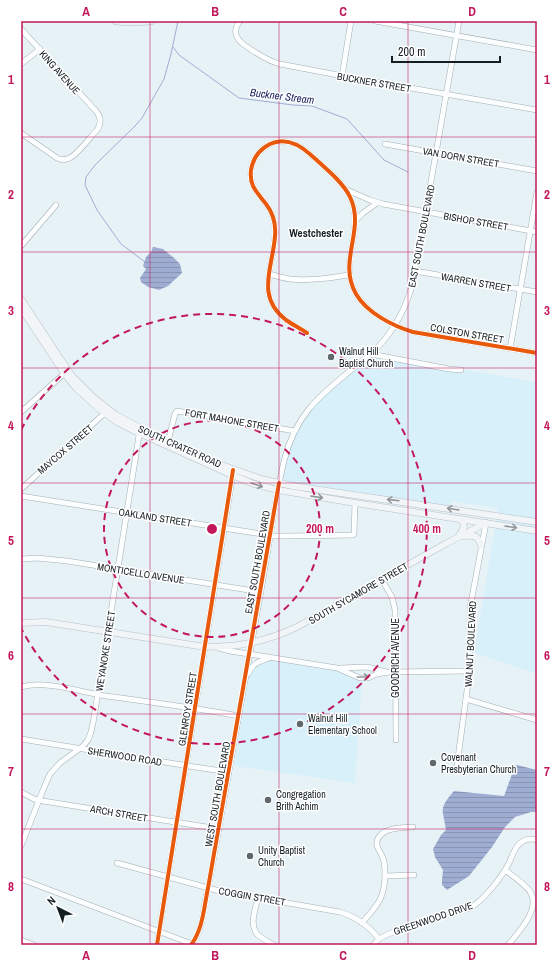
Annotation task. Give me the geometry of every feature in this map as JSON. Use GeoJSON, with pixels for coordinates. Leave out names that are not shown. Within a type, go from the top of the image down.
{"type":"FeatureCollection","features":[{"type":"Feature","properties":{"kind":"highway"},"geometry":{"type":"LineString","coordinates":[[116,21],[151,21]]}},
{"type":"Feature","properties":{"kind":"main road","name":"SOUTH CRATER ROAD"},"geometry":{"type":"LineString","coordinates":[[21,299],[76,388],[117,422],[233,473],[254,484],[278,490],[356,503],[537,530]]}},
{"type":"Feature","properties":{"kind":"main road","name":"SOUTH CRATER ROAD"},"geometry":{"type":"LineString","coordinates":[[21,308],[66,372]]}},
{"type":"Feature","properties":{"kind":"main road","name":"SOUTH CRATER ROAD"},"geometry":{"type":"LineString","coordinates":[[233,473],[280,483],[537,522]]}},
{"type":"Feature","properties":{"kind":"main road"},"geometry":{"type":"LineString","coordinates":[[486,523],[487,515]]}},
{"type":"Feature","properties":{"kind":"main road"},"geometry":{"type":"LineString","coordinates":[[458,518],[463,522],[464,527],[458,537]]}},
{"type":"Feature","properties":{"kind":"main road","name":"SOUTH SYCAMORE STREET"},"geometry":{"type":"LineString","coordinates":[[21,623],[46,622],[205,647],[244,645],[274,637],[297,628],[458,537],[486,523]]}},
{"type":"Feature","properties":{"kind":"main road"},"geometry":{"type":"LineString","coordinates":[[458,537],[475,536],[479,540],[481,546]]}},
{"type":"Feature","properties":{"kind":"street","name":"BUCKNER STREET"},"geometry":{"type":"LineString","coordinates":[[240,21],[236,28],[236,35],[242,44],[268,60],[280,64],[537,110]]}},
{"type":"Feature","properties":{"kind":"street"},"geometry":{"type":"LineString","coordinates":[[342,76],[351,21]]}},
{"type":"Feature","properties":{"kind":"street"},"geometry":{"type":"LineString","coordinates":[[375,21],[537,50]]}},
{"type":"Feature","properties":{"kind":"street","name":"EAST SOUTH BOULEVARD"},"geometry":{"type":"LineString","coordinates":[[252,643],[278,490],[288,446],[308,410],[320,396],[378,348],[400,318],[412,288],[459,21]]}},
{"type":"Feature","properties":{"kind":"street","name":"KING AVENUE"},"geometry":{"type":"LineString","coordinates":[[21,30],[99,114],[101,122],[97,130],[74,155],[64,160],[57,158],[21,133]]}},
{"type":"Feature","properties":{"kind":"street"},"geometry":{"type":"LineString","coordinates":[[21,64],[40,49]]}},
{"type":"Feature","properties":{"kind":"street"},"geometry":{"type":"LineString","coordinates":[[269,274],[290,279],[307,280],[329,279],[349,275],[348,268],[355,221],[352,202],[346,189],[300,146],[285,141],[276,142],[265,147],[256,155],[251,171],[251,181],[254,189],[269,209],[274,222],[275,234],[269,274],[268,284],[268,290],[272,302],[275,308],[287,321],[307,333]]}},
{"type":"Feature","properties":{"kind":"street","name":"VAN DORN STREET"},"geometry":{"type":"LineString","coordinates":[[385,144],[537,171]]}},
{"type":"Feature","properties":{"kind":"street","name":"BISHOP STREET"},"geometry":{"type":"LineString","coordinates":[[346,189],[377,203],[537,232]]}},
{"type":"Feature","properties":{"kind":"street"},"geometry":{"type":"LineString","coordinates":[[510,349],[537,192]]}},
{"type":"Feature","properties":{"kind":"street"},"geometry":{"type":"LineString","coordinates":[[355,221],[377,203]]}},
{"type":"Feature","properties":{"kind":"street"},"geometry":{"type":"LineString","coordinates":[[21,246],[56,205]]}},
{"type":"Feature","properties":{"kind":"street","name":"WARREN STREET"},"geometry":{"type":"LineString","coordinates":[[415,271],[537,292]]}},
{"type":"Feature","properties":{"kind":"street","name":"COLSTON STREET"},"geometry":{"type":"LineString","coordinates":[[349,275],[355,293],[363,304],[395,326],[413,332],[537,353]]}},
{"type":"Feature","properties":{"kind":"street"},"geometry":{"type":"LineString","coordinates":[[371,354],[461,370]]}},
{"type":"Feature","properties":{"kind":"street"},"geometry":{"type":"LineString","coordinates":[[21,412],[66,372]]}},
{"type":"Feature","properties":{"kind":"street","name":"FORT MAHONE STREET"},"geometry":{"type":"LineString","coordinates":[[168,444],[175,412],[179,411],[295,431]]}},
{"type":"Feature","properties":{"kind":"street","name":"MAYCOX STREET"},"geometry":{"type":"LineString","coordinates":[[21,488],[106,412]]}},
{"type":"Feature","properties":{"kind":"street","name":"WEYANOKE STREET"},"geometry":{"type":"LineString","coordinates":[[21,846],[50,774],[55,768],[86,743],[91,732],[140,431]]}},
{"type":"Feature","properties":{"kind":"street","name":"GLENROY STREET"},"geometry":{"type":"LineString","coordinates":[[157,945],[233,473]]}},
{"type":"Feature","properties":{"kind":"street","name":"OAKLAND STREET"},"geometry":{"type":"LineString","coordinates":[[21,496],[270,535],[286,536],[353,535],[356,503]]}},
{"type":"Feature","properties":{"kind":"street","name":"WALNUT BOULEVARD"},"geometry":{"type":"LineString","coordinates":[[457,765],[470,671],[470,608],[486,523]]}},
{"type":"Feature","properties":{"kind":"street","name":"MONTICELLO AVENUE"},"geometry":{"type":"LineString","coordinates":[[21,559],[50,559],[261,592]]}},
{"type":"Feature","properties":{"kind":"street","name":"GOODRICH AVENUE"},"geometry":{"type":"LineString","coordinates":[[382,580],[392,597],[394,606],[396,740]]}},
{"type":"Feature","properties":{"kind":"street","name":"WEST SOUTH BOULEVARD"},"geometry":{"type":"LineString","coordinates":[[192,944],[200,930],[252,643]]}},
{"type":"Feature","properties":{"kind":"street","name":"SOUTH SYCAMORE STREET"},"geometry":{"type":"LineString","coordinates":[[216,647],[230,651],[338,668]]}},
{"type":"Feature","properties":{"kind":"street"},"geometry":{"type":"LineString","coordinates":[[246,678],[253,665],[270,657]]}},
{"type":"Feature","properties":{"kind":"street"},"geometry":{"type":"LineString","coordinates":[[338,668],[367,667],[389,672]]}},
{"type":"Feature","properties":{"kind":"street"},"geometry":{"type":"LineString","coordinates":[[338,668],[360,678],[368,678],[377,674],[389,672],[470,671]]}},
{"type":"Feature","properties":{"kind":"street"},"geometry":{"type":"LineString","coordinates":[[21,687],[32,684],[44,685],[239,716]]}},
{"type":"Feature","properties":{"kind":"street"},"geometry":{"type":"LineString","coordinates":[[466,699],[537,720]]}},
{"type":"Feature","properties":{"kind":"street","name":"SHERWOOD ROAD"},"geometry":{"type":"LineString","coordinates":[[21,740],[229,772]]}},
{"type":"Feature","properties":{"kind":"street","name":"ARCH STREET"},"geometry":{"type":"LineString","coordinates":[[21,792],[39,800],[219,829]]}},
{"type":"Feature","properties":{"kind":"street"},"geometry":{"type":"LineString","coordinates":[[362,923],[376,908],[384,890],[384,861],[376,845],[378,838],[382,834],[392,829],[413,827]]}},
{"type":"Feature","properties":{"kind":"street","name":"GREENWOOD DRIVE"},"geometry":{"type":"LineString","coordinates":[[373,945],[379,939],[388,934],[470,908],[475,905],[482,899],[505,870],[519,844],[529,839],[537,840]]}},
{"type":"Feature","properties":{"kind":"street","name":"COGGIN STREET"},"geometry":{"type":"LineString","coordinates":[[117,863],[223,892],[340,912],[353,917],[362,923],[379,939]]}},
{"type":"Feature","properties":{"kind":"street"},"geometry":{"type":"LineString","coordinates":[[505,870],[528,890],[533,899],[530,914],[508,945]]}},
{"type":"Feature","properties":{"kind":"street"},"geometry":{"type":"LineString","coordinates":[[385,876],[414,874]]}},
{"type":"Feature","properties":{"kind":"street"},"geometry":{"type":"LineString","coordinates":[[21,879],[192,944]]}},
{"type":"Feature","properties":{"kind":"street"},"geometry":{"type":"LineString","coordinates":[[258,898],[253,919],[254,928],[260,936],[274,945]]}},
{"type":"Feature","properties":{"kind":"street"},"geometry":{"type":"LineString","coordinates":[[21,940],[34,945]]}},
{"type":"Feature","properties":{"kind":"shaded area"},"geometry":{"type":"Polygon","coordinates":[[[371,354],[537,382],[537,674],[474,653],[498,508],[451,501],[449,509],[279,483],[288,446],[313,403],[371,354]]]}},
{"type":"Feature","properties":{"kind":"shaded area","name":"Walnut Hill Elementary School"},"geometry":{"type":"Polygon","coordinates":[[[269,660],[338,670],[362,682],[355,783],[234,766],[249,677],[255,667],[260,663],[269,660]]]}},
{"type":"Feature","properties":{"kind":"water"},"geometry":{"type":"Polygon","coordinates":[[[153,247],[163,249],[174,258],[180,264],[182,273],[168,286],[159,290],[148,287],[141,282],[140,278],[146,269],[143,266],[146,257],[151,252],[153,247]]]}},
{"type":"Feature","properties":{"kind":"water"},"geometry":{"type":"Polygon","coordinates":[[[517,765],[537,770],[537,812],[531,812],[515,817],[505,827],[492,847],[469,876],[447,890],[442,885],[443,870],[435,857],[433,849],[441,835],[446,830],[443,807],[446,801],[454,791],[504,796],[515,766],[517,765]]]}},
{"type":"Feature","properties":{"kind":"waterway"},"geometry":{"type":"LineString","coordinates":[[145,262],[121,244],[97,210],[85,185],[86,177],[95,165],[142,118],[164,79],[178,21]]}},
{"type":"Feature","properties":{"kind":"waterway","name":"Buckner Stream"},"geometry":{"type":"LineString","coordinates":[[173,47],[179,55],[239,98],[312,106],[347,119],[384,160],[408,172]]}},
{"type":"Feature","properties":{"kind":"cycle path"},"geometry":{"type":"LineString","coordinates":[[307,333],[286,320],[277,311],[271,301],[268,291],[268,281],[274,248],[275,228],[272,215],[252,185],[251,180],[253,162],[260,151],[270,144],[281,141],[292,143],[302,148],[333,175],[347,191],[354,209],[355,221],[349,270],[351,282],[361,301],[374,313],[397,326],[413,332],[537,353]]}},
{"type":"Feature","properties":{"kind":"cycle path"},"geometry":{"type":"LineString","coordinates":[[157,945],[233,470]]}},
{"type":"Feature","properties":{"kind":"cycle path"},"geometry":{"type":"LineString","coordinates":[[191,945],[201,925],[204,910],[279,483]]}},
{"type":"Feature","properties":{"kind":"place","name":"Walnut Hill Baptist Church"},"geometry":{"type":"Point","coordinates":[331,357]}},
{"type":"Feature","properties":{"kind":"place","name":"Walnut Hill Elementary School"},"geometry":{"type":"Point","coordinates":[300,724]}},
{"type":"Feature","properties":{"kind":"place","name":"Covenant Presbyterian Church"},"geometry":{"type":"Point","coordinates":[433,763]}},
{"type":"Feature","properties":{"kind":"place","name":"Congregation Brith Achim"},"geometry":{"type":"Point","coordinates":[268,800]}},
{"type":"Feature","properties":{"kind":"place","name":"Unity Baptist Church"},"geometry":{"type":"Point","coordinates":[250,856]}},
{"type":"Feature","properties":{"kind":"district","name":"Westchester"},"geometry":{"type":"Point","coordinates":[316,233]}}]}
